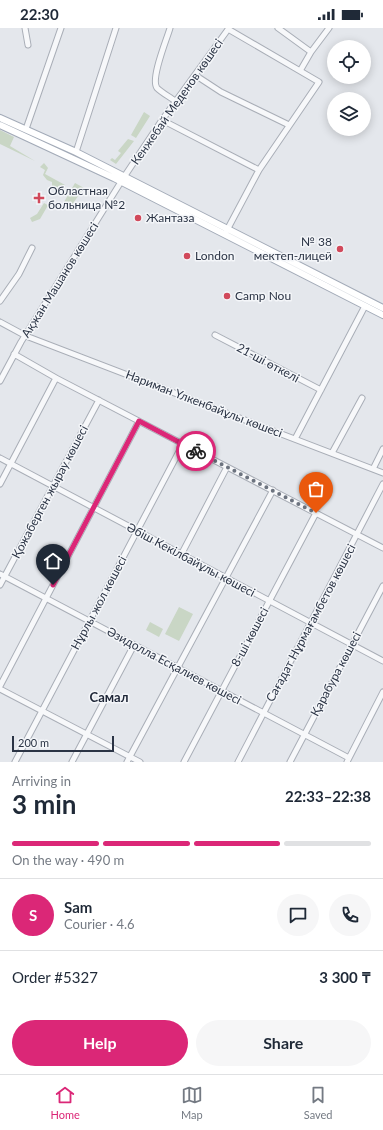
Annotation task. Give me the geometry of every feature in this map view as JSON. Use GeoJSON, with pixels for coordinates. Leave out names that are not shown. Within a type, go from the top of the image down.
{"type":"FeatureCollection","features":[{"type":"Feature","properties":{"kind":"main road"},"geometry":{"type":"LineString","coordinates":[[0,118],[76,152],[123,179],[383,315]]}},
{"type":"Feature","properties":{"kind":"main road"},"geometry":{"type":"LineString","coordinates":[[0,125],[123,179]]}},
{"type":"Feature","properties":{"kind":"main road"},"geometry":{"type":"LineString","coordinates":[[226,232],[383,308]]}},
{"type":"Feature","properties":{"kind":"street"},"geometry":{"type":"LineString","coordinates":[[25,28],[28,45]]}},
{"type":"Feature","properties":{"kind":"street"},"geometry":{"type":"LineString","coordinates":[[26,129],[61,28]]}},
{"type":"Feature","properties":{"kind":"street"},"geometry":{"type":"LineString","coordinates":[[76,152],[116,28]]}},
{"type":"Feature","properties":{"kind":"street"},"geometry":{"type":"LineString","coordinates":[[170,28],[155,75],[155,84],[157,88],[175,101]]}},
{"type":"Feature","properties":{"kind":"street"},"geometry":{"type":"LineString","coordinates":[[278,28],[311,52]]}},
{"type":"Feature","properties":{"kind":"street"},"geometry":{"type":"LineString","coordinates":[[300,71],[311,52],[329,28]]}},
{"type":"Feature","properties":{"kind":"street"},"geometry":{"type":"LineString","coordinates":[[226,232],[259,170],[309,98],[318,82],[229,29]]}},
{"type":"Feature","properties":{"kind":"street","name":"Кенжебай Меденов көшесі"},"geometry":{"type":"LineString","coordinates":[[123,179],[175,101],[229,29]]}},
{"type":"Feature","properties":{"kind":"street"},"geometry":{"type":"LineString","coordinates":[[195,75],[221,92],[289,125]]}},
{"type":"Feature","properties":{"kind":"street"},"geometry":{"type":"LineString","coordinates":[[162,120],[259,170]]}},
{"type":"Feature","properties":{"kind":"street","name":"Ақжан Машанов көшесі"},"geometry":{"type":"LineString","coordinates":[[0,381],[14,354],[123,179]]}},
{"type":"Feature","properties":{"kind":"street"},"geometry":{"type":"LineString","coordinates":[[0,301],[22,268],[32,248]]}},
{"type":"Feature","properties":{"kind":"street"},"geometry":{"type":"LineString","coordinates":[[295,439],[365,306]]}},
{"type":"Feature","properties":{"kind":"street","name":"Нариман Үлкенбайұлы көшесі"},"geometry":{"type":"LineString","coordinates":[[0,322],[26,336],[383,473]]}},
{"type":"Feature","properties":{"kind":"street","name":"21-ші өткелі"},"geometry":{"type":"LineString","coordinates":[[215,335],[321,390]]}},
{"type":"Feature","properties":{"kind":"street"},"geometry":{"type":"LineString","coordinates":[[14,354],[56,378],[383,548]]}},
{"type":"Feature","properties":{"kind":"street"},"geometry":{"type":"LineString","coordinates":[[0,484],[56,378]]}},
{"type":"Feature","properties":{"kind":"street"},"geometry":{"type":"LineString","coordinates":[[332,453],[362,398]]}},
{"type":"Feature","properties":{"kind":"street","name":"Қожаберген жырау көшесі"},"geometry":{"type":"LineString","coordinates":[[0,585],[2,575],[53,486],[99,400]]}},
{"type":"Feature","properties":{"kind":"street"},"geometry":{"type":"LineString","coordinates":[[0,686],[139,421]]}},
{"type":"Feature","properties":{"kind":"street","name":"Нұрлы жол көшесі"},"geometry":{"type":"LineString","coordinates":[[15,762],[183,444]]}},
{"type":"Feature","properties":{"kind":"street"},"geometry":{"type":"LineString","coordinates":[[373,469],[383,449]]}},
{"type":"Feature","properties":{"kind":"street","name":"Әбіш Кекілбайұлы көшесі"},"geometry":{"type":"LineString","coordinates":[[0,458],[269,602],[383,661]]}},
{"type":"Feature","properties":{"kind":"street"},"geometry":{"type":"LineString","coordinates":[[181,555],[227,467]]}},
{"type":"Feature","properties":{"kind":"street","name":"Сағадат Нұрмағамбетов көшесі"},"geometry":{"type":"LineString","coordinates":[[238,762],[310,623],[358,535],[383,484]]}},
{"type":"Feature","properties":{"kind":"street"},"geometry":{"type":"LineString","coordinates":[[128,759],[272,490]]}},
{"type":"Feature","properties":{"kind":"street","name":"8-шi көшесi"},"geometry":{"type":"LineString","coordinates":[[184,762],[316,513]]}},
{"type":"Feature","properties":{"kind":"street","name":"Әзидолла Есқалиев көшесі"},"geometry":{"type":"LineString","coordinates":[[2,575],[264,713],[348,760]]}},
{"type":"Feature","properties":{"kind":"street","name":"Қарабура көшесі"},"geometry":{"type":"LineString","coordinates":[[290,762],[383,586]]}},
{"type":"Feature","properties":{"kind":"street"},"geometry":{"type":"LineString","coordinates":[[72,762],[134,644]]}},
{"type":"Feature","properties":{"kind":"street"},"geometry":{"type":"LineString","coordinates":[[0,689],[87,734],[128,759],[140,762]]}},
{"type":"Feature","properties":{"kind":"street"},"geometry":{"type":"LineString","coordinates":[[348,760],[383,692]]}},
{"type":"Feature","properties":{"kind":"green space"},"geometry":{"type":"Polygon","coordinates":[[[144,112],[150,116],[136,138],[131,135],[144,112]]]}},
{"type":"Feature","properties":{"kind":"green space"},"geometry":{"type":"Polygon","coordinates":[[[0,130],[14,137],[10,146],[35,161],[0,144],[0,130]]]}},
{"type":"Feature","properties":{"kind":"green space"},"geometry":{"type":"Polygon","coordinates":[[[128,139],[134,141],[116,164],[110,160],[112,158],[115,160],[121,153],[118,151],[128,139]]]}},
{"type":"Feature","properties":{"kind":"green space"},"geometry":{"type":"Polygon","coordinates":[[[44,163],[48,168],[45,174],[65,185],[62,191],[52,186],[52,182],[47,180],[43,175],[45,170],[40,167],[44,163]]]}},
{"type":"Feature","properties":{"kind":"green space"},"geometry":{"type":"Polygon","coordinates":[[[75,183],[84,188],[71,206],[64,202],[75,183]]]}},
{"type":"Feature","properties":{"kind":"green space"},"geometry":{"type":"Polygon","coordinates":[[[44,203],[53,208],[52,210],[47,207],[40,219],[32,222],[30,218],[37,214],[44,203]]]}},
{"type":"Feature","properties":{"kind":"green space"},"geometry":{"type":"Polygon","coordinates":[[[179,607],[193,614],[179,641],[165,634],[179,607]]]}},
{"type":"Feature","properties":{"kind":"green space"},"geometry":{"type":"Polygon","coordinates":[[[150,622],[163,629],[159,637],[146,630],[150,622]]]}},
{"type":"Feature","properties":{"kind":"way so far"},"geometry":{"type":"LineString","coordinates":[[196,451],[316,513]]}},
{"type":"Feature","properties":{"kind":"place","name":"Областная больница №2"},"geometry":{"type":"Point","coordinates":[39,198]}},
{"type":"Feature","properties":{"kind":"place","name":"Жантаза"},"geometry":{"type":"Point","coordinates":[138,218]}},
{"type":"Feature","properties":{"kind":"place","name":"№ 38 мектеп-лицей"},"geometry":{"type":"Point","coordinates":[340,249]}},
{"type":"Feature","properties":{"kind":"place","name":"London"},"geometry":{"type":"Point","coordinates":[187,256]}},
{"type":"Feature","properties":{"kind":"place","name":"Camp Nou"},"geometry":{"type":"Point","coordinates":[227,296]}},
{"type":"Feature","properties":{"kind":"district","name":"Самал"},"geometry":{"type":"Point","coordinates":[109,697]}},
{"type":"Feature","properties":{"kind":"route"},"geometry":{"type":"LineString","coordinates":[[53,585],[139,421],[196,451]]}}]}
